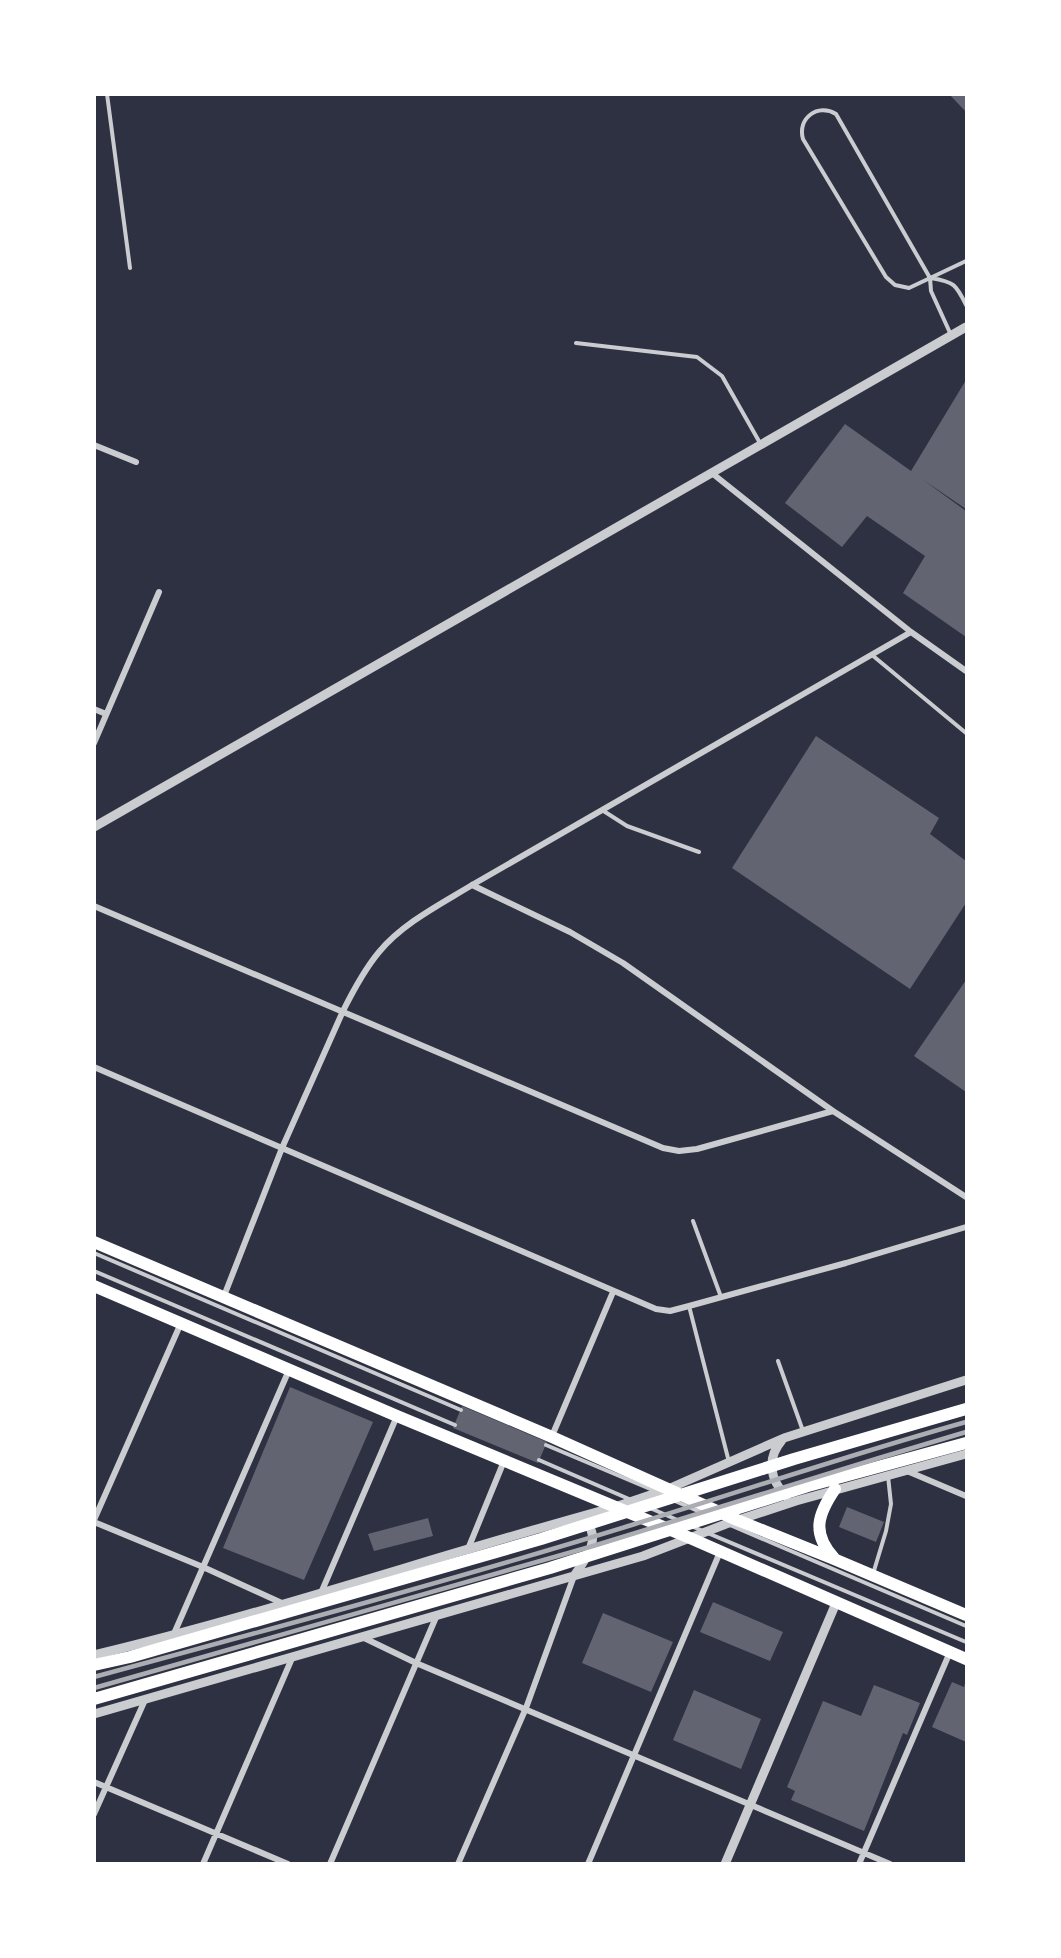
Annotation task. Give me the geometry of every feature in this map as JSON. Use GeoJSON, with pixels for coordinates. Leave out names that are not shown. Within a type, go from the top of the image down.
{"type":"FeatureCollection","features":[{"type":"Feature","properties":{"kind":"main road"},"geometry":{"type":"LineString","coordinates":[[94,1242],[224,1296],[732,1522],[834,1559],[966,1615]]}},
{"type":"Feature","properties":{"kind":"main road"},"geometry":{"type":"LineString","coordinates":[[94,1286],[690,1538],[966,1659]]}},
{"type":"Feature","properties":{"kind":"main road"},"geometry":{"type":"LineString","coordinates":[[94,1665],[130,1657],[541,1539],[794,1459],[966,1409]]}},
{"type":"Feature","properties":{"kind":"main road"},"geometry":{"type":"LineString","coordinates":[[94,1699],[550,1568],[808,1486],[966,1443]]}},
{"type":"Feature","properties":{"kind":"main road"},"geometry":{"type":"LineString","coordinates":[[834,1559],[822,1541],[819,1520],[822,1509],[835,1489]]}},
{"type":"Feature","properties":{"kind":"street"},"geometry":{"type":"LineString","coordinates":[[94,827],[966,327]]}},
{"type":"Feature","properties":{"kind":"street"},"geometry":{"type":"LineString","coordinates":[[94,445],[136,462]]}},
{"type":"Feature","properties":{"kind":"street"},"geometry":{"type":"LineString","coordinates":[[713,474],[911,632],[966,671]]}},
{"type":"Feature","properties":{"kind":"street"},"geometry":{"type":"LineString","coordinates":[[94,742],[159,592]]}},
{"type":"Feature","properties":{"kind":"street"},"geometry":{"type":"LineString","coordinates":[[224,1296],[282,1148],[343,1011],[352,992],[379,951],[421,918],[472,885],[911,632]]}},
{"type":"Feature","properties":{"kind":"street"},"geometry":{"type":"LineString","coordinates":[[94,709],[106,714]]}},
{"type":"Feature","properties":{"kind":"street"},"geometry":{"type":"LineString","coordinates":[[472,885],[570,932],[623,963],[833,1111],[966,1197]]}},
{"type":"Feature","properties":{"kind":"street"},"geometry":{"type":"LineString","coordinates":[[94,906],[663,1148],[679,1152],[697,1149],[833,1111]]}},
{"type":"Feature","properties":{"kind":"street"},"geometry":{"type":"LineString","coordinates":[[94,1067],[656,1309],[670,1311],[722,1298],[966,1227]]}},
{"type":"Feature","properties":{"kind":"street"},"geometry":{"type":"LineString","coordinates":[[549,1441],[613,1292]]}},
{"type":"Feature","properties":{"kind":"street"},"geometry":{"type":"LineString","coordinates":[[182,1323],[94,1521],[285,1605]]}},
{"type":"Feature","properties":{"kind":"street"},"geometry":{"type":"LineString","coordinates":[[172,1636],[289,1369]]}},
{"type":"Feature","properties":{"kind":"street"},"geometry":{"type":"LineString","coordinates":[[94,1655],[285,1605],[615,1506],[662,1491],[784,1438],[966,1380]]}},
{"type":"Feature","properties":{"kind":"street"},"geometry":{"type":"LineString","coordinates":[[321,1594],[397,1416]]}},
{"type":"Feature","properties":{"kind":"street"},"geometry":{"type":"LineString","coordinates":[[784,1438],[772,1456],[771,1468],[778,1488],[786,1496],[796,1501]]}},
{"type":"Feature","properties":{"kind":"street"},"geometry":{"type":"LineString","coordinates":[[94,1714],[643,1556],[732,1522],[796,1501],[966,1454]]}},
{"type":"Feature","properties":{"kind":"street"},"geometry":{"type":"LineString","coordinates":[[468,1549],[504,1461]]}},
{"type":"Feature","properties":{"kind":"street"},"geometry":{"type":"LineString","coordinates":[[907,1470],[966,1496]]}},
{"type":"Feature","properties":{"kind":"street"},"geometry":{"type":"LineString","coordinates":[[458,1863],[526,1708],[574,1576],[587,1556],[594,1535],[587,1523],[574,1518]]}},
{"type":"Feature","properties":{"kind":"street"},"geometry":{"type":"LineString","coordinates":[[588,1863],[720,1551]]}},
{"type":"Feature","properties":{"kind":"street"},"geometry":{"type":"LineString","coordinates":[[725,1863],[837,1603]]}},
{"type":"Feature","properties":{"kind":"street"},"geometry":{"type":"LineString","coordinates":[[330,1863],[437,1615]]}},
{"type":"Feature","properties":{"kind":"street"},"geometry":{"type":"LineString","coordinates":[[362,1636],[416,1662],[890,1863]]}},
{"type":"Feature","properties":{"kind":"street"},"geometry":{"type":"LineString","coordinates":[[859,1863],[950,1652]]}},
{"type":"Feature","properties":{"kind":"street"},"geometry":{"type":"LineString","coordinates":[[202,1863],[293,1656]]}},
{"type":"Feature","properties":{"kind":"street"},"geometry":{"type":"LineString","coordinates":[[94,1814],[146,1700]]}},
{"type":"Feature","properties":{"kind":"street"},"geometry":{"type":"LineString","coordinates":[[94,1782],[288,1863]]}},
{"type":"Feature","properties":{"kind":"lane"},"geometry":{"type":"LineString","coordinates":[[107,94],[130,268]]}},
{"type":"Feature","properties":{"kind":"lane"},"geometry":{"type":"LineString","coordinates":[[951,335],[932,291],[930,278],[836,114],[821,110],[808,117],[801,130],[803,139],[886,277],[895,285],[909,288],[930,278],[966,261]]}},
{"type":"Feature","properties":{"kind":"lane"},"geometry":{"type":"LineString","coordinates":[[930,278],[944,280],[957,287],[966,305]]}},
{"type":"Feature","properties":{"kind":"lane"},"geometry":{"type":"LineString","coordinates":[[576,343],[697,357],[722,376],[761,446]]}},
{"type":"Feature","properties":{"kind":"lane"},"geometry":{"type":"LineString","coordinates":[[872,654],[966,733]]}},
{"type":"Feature","properties":{"kind":"lane"},"geometry":{"type":"LineString","coordinates":[[601,810],[627,826],[699,852]]}},
{"type":"Feature","properties":{"kind":"lane"},"geometry":{"type":"LineString","coordinates":[[693,1221],[722,1298]]}},
{"type":"Feature","properties":{"kind":"lane"},"geometry":{"type":"LineString","coordinates":[[94,1253],[461,1410]]}},
{"type":"Feature","properties":{"kind":"lane"},"geometry":{"type":"LineString","coordinates":[[94,1270],[454,1425]]}},
{"type":"Feature","properties":{"kind":"lane"},"geometry":{"type":"LineString","coordinates":[[689,1306],[729,1462]]}},
{"type":"Feature","properties":{"kind":"lane"},"geometry":{"type":"LineString","coordinates":[[778,1361],[803,1432]]}},
{"type":"Feature","properties":{"kind":"lane"},"geometry":{"type":"LineString","coordinates":[[539,1460],[966,1642]]}},
{"type":"Feature","properties":{"kind":"lane"},"geometry":{"type":"LineString","coordinates":[[873,1575],[891,1504],[887,1475]]}},
{"type":"Feature","properties":{"kind":"lane"},"geometry":{"type":"LineString","coordinates":[[732,1522],[966,1626]]}},
{"type":"Feature","properties":{"kind":"building"},"geometry":{"type":"Polygon","coordinates":[[[949,94],[966,94],[966,112],[949,94]]]}},
{"type":"Feature","properties":{"kind":"building"},"geometry":{"type":"Polygon","coordinates":[[[966,380],[966,509],[922,479],[966,511],[966,637],[903,593],[925,556],[867,516],[842,547],[785,503],[845,424],[911,471],[966,380]]]}},
{"type":"Feature","properties":{"kind":"building"},"geometry":{"type":"Polygon","coordinates":[[[816,736],[939,818],[930,834],[966,861],[966,903],[910,989],[732,868],[816,736]]]}},
{"type":"Feature","properties":{"kind":"building"},"geometry":{"type":"Polygon","coordinates":[[[966,980],[966,1092],[914,1056],[966,980]]]}},
{"type":"Feature","properties":{"kind":"building"},"geometry":{"type":"Polygon","coordinates":[[[290,1387],[373,1422],[304,1580],[223,1548],[290,1387]]]}},
{"type":"Feature","properties":{"kind":"building"},"geometry":{"type":"Polygon","coordinates":[[[462,1406],[547,1442],[538,1463],[453,1428],[462,1406]]]}},
{"type":"Feature","properties":{"kind":"building"},"geometry":{"type":"Polygon","coordinates":[[[847,1507],[884,1522],[876,1542],[839,1527],[847,1507]]]}},
{"type":"Feature","properties":{"kind":"building"},"geometry":{"type":"Polygon","coordinates":[[[428,1518],[433,1536],[374,1551],[368,1534],[428,1518]]]}},
{"type":"Feature","properties":{"kind":"building"},"geometry":{"type":"Polygon","coordinates":[[[713,1602],[783,1632],[770,1661],[700,1632],[713,1602]]]}},
{"type":"Feature","properties":{"kind":"building"},"geometry":{"type":"Polygon","coordinates":[[[603,1613],[673,1642],[651,1692],[582,1663],[603,1613]]]}},
{"type":"Feature","properties":{"kind":"building"},"geometry":{"type":"Polygon","coordinates":[[[966,1680],[966,1742],[932,1727],[952,1682],[964,1687],[966,1680]]]}},
{"type":"Feature","properties":{"kind":"building"},"geometry":{"type":"Polygon","coordinates":[[[874,1685],[920,1703],[907,1735],[903,1733],[864,1831],[791,1800],[795,1791],[787,1787],[823,1701],[861,1716],[874,1685]]]}},
{"type":"Feature","properties":{"kind":"building"},"geometry":{"type":"Polygon","coordinates":[[[694,1690],[761,1719],[741,1769],[673,1740],[694,1690]]]}},
{"type":"Feature","properties":{"kind":"railway"},"geometry":{"type":"LineString","coordinates":[[94,1677],[500,1564],[966,1422]]}},
{"type":"Feature","properties":{"kind":"railway"},"geometry":{"type":"LineString","coordinates":[[94,1688],[593,1546],[966,1432]]}}]}
